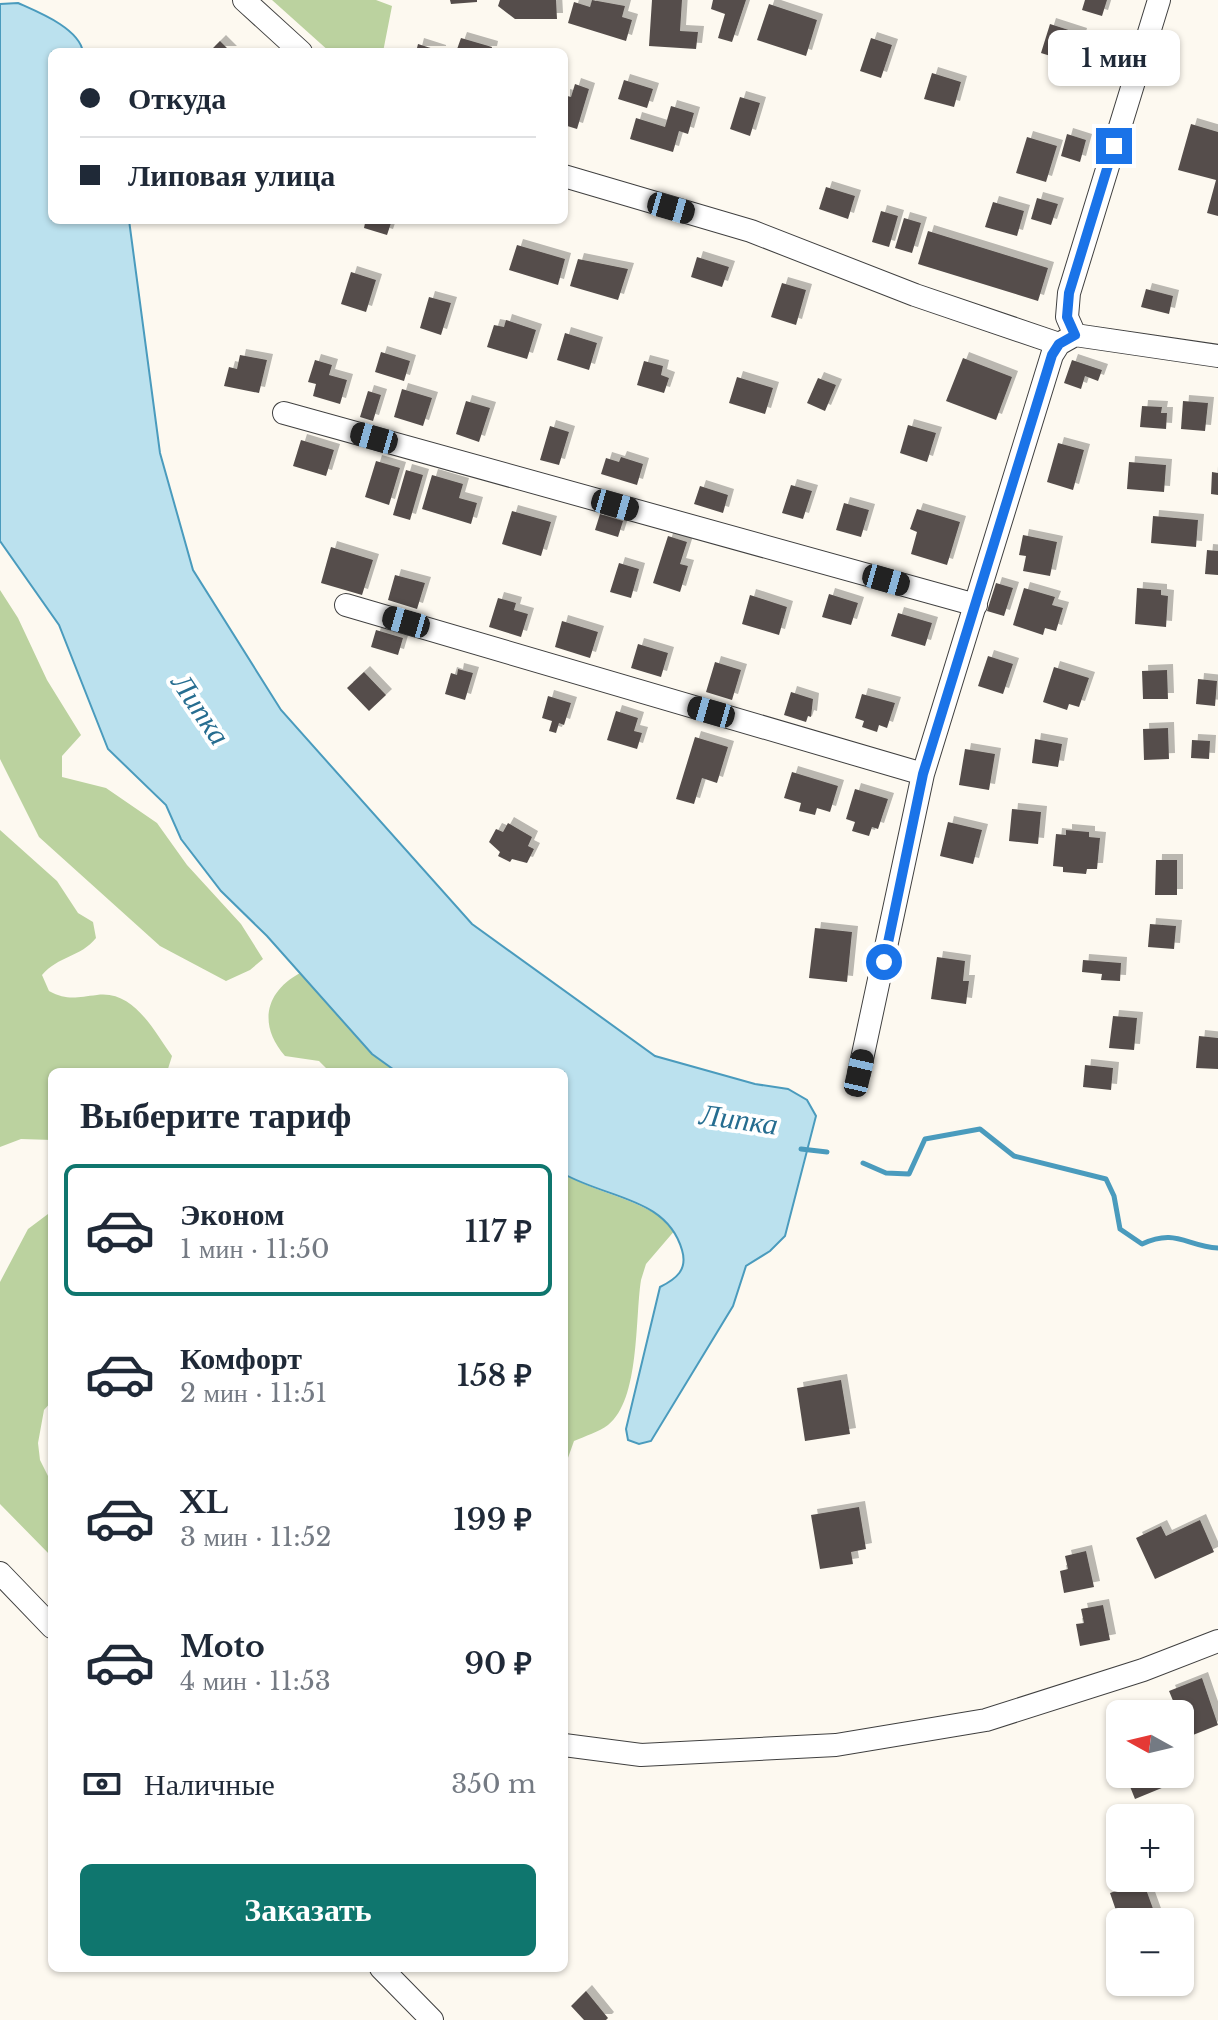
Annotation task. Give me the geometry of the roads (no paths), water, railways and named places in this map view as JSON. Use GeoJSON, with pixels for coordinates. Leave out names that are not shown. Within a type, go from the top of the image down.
{"type":"FeatureCollection","features":[{"type":"Feature","properties":{"kind":"street"},"geometry":{"type":"LineString","coordinates":[[244,0],[297,48]]}},
{"type":"Feature","properties":{"kind":"street"},"geometry":{"type":"LineString","coordinates":[[859,1073],[923,774],[1052,355],[1067,340],[1069,293],[1159,0]]}},
{"type":"Feature","properties":{"kind":"street"},"geometry":{"type":"LineString","coordinates":[[568,177],[751,231],[915,295],[1067,340],[1218,356]]}},
{"type":"Feature","properties":{"kind":"street"},"geometry":{"type":"LineString","coordinates":[[284,413],[976,605]]}},
{"type":"Feature","properties":{"kind":"street"},"geometry":{"type":"LineString","coordinates":[[346,605],[923,774]]}},
{"type":"Feature","properties":{"kind":"street"},"geometry":{"type":"LineString","coordinates":[[0,1573],[48,1623]]}},
{"type":"Feature","properties":{"kind":"street"},"geometry":{"type":"LineString","coordinates":[[568,1746],[641,1755],[836,1745],[986,1720],[1143,1670],[1218,1641]]}},
{"type":"Feature","properties":{"kind":"street"},"geometry":{"type":"LineString","coordinates":[[385,1972],[432,2020]]}},
{"type":"Feature","properties":{"kind":"water"},"geometry":{"type":"Polygon","coordinates":[[[18,3],[36,11],[66,28],[80,43],[82,48],[48,48],[48,224],[130,224],[160,453],[193,570],[281,710],[472,924],[655,1056],[755,1084],[788,1089],[807,1100],[816,1116],[785,1236],[770,1251],[746,1266],[733,1306],[651,1441],[639,1444],[628,1440],[626,1429],[660,1287],[671,1281],[682,1268],[682,1250],[664,1220],[650,1210],[568,1176],[568,1068],[391,1068],[372,1054],[267,936],[221,891],[181,839],[166,805],[108,749],[59,625],[0,541],[0,4],[18,3]]]}},
{"type":"Feature","properties":{"kind":"waterway","name":"Липка"},"geometry":{"type":"LineString","coordinates":[[863,1163],[886,1173],[909,1174],[925,1139],[980,1129],[1014,1156],[1106,1179],[1114,1196],[1120,1229],[1142,1244],[1154,1239],[1173,1238],[1218,1248]]}},
{"type":"Feature","properties":{"kind":"waterway","name":"Липка"},"geometry":{"type":"LineString","coordinates":[[801,1149],[827,1152]]}}]}
